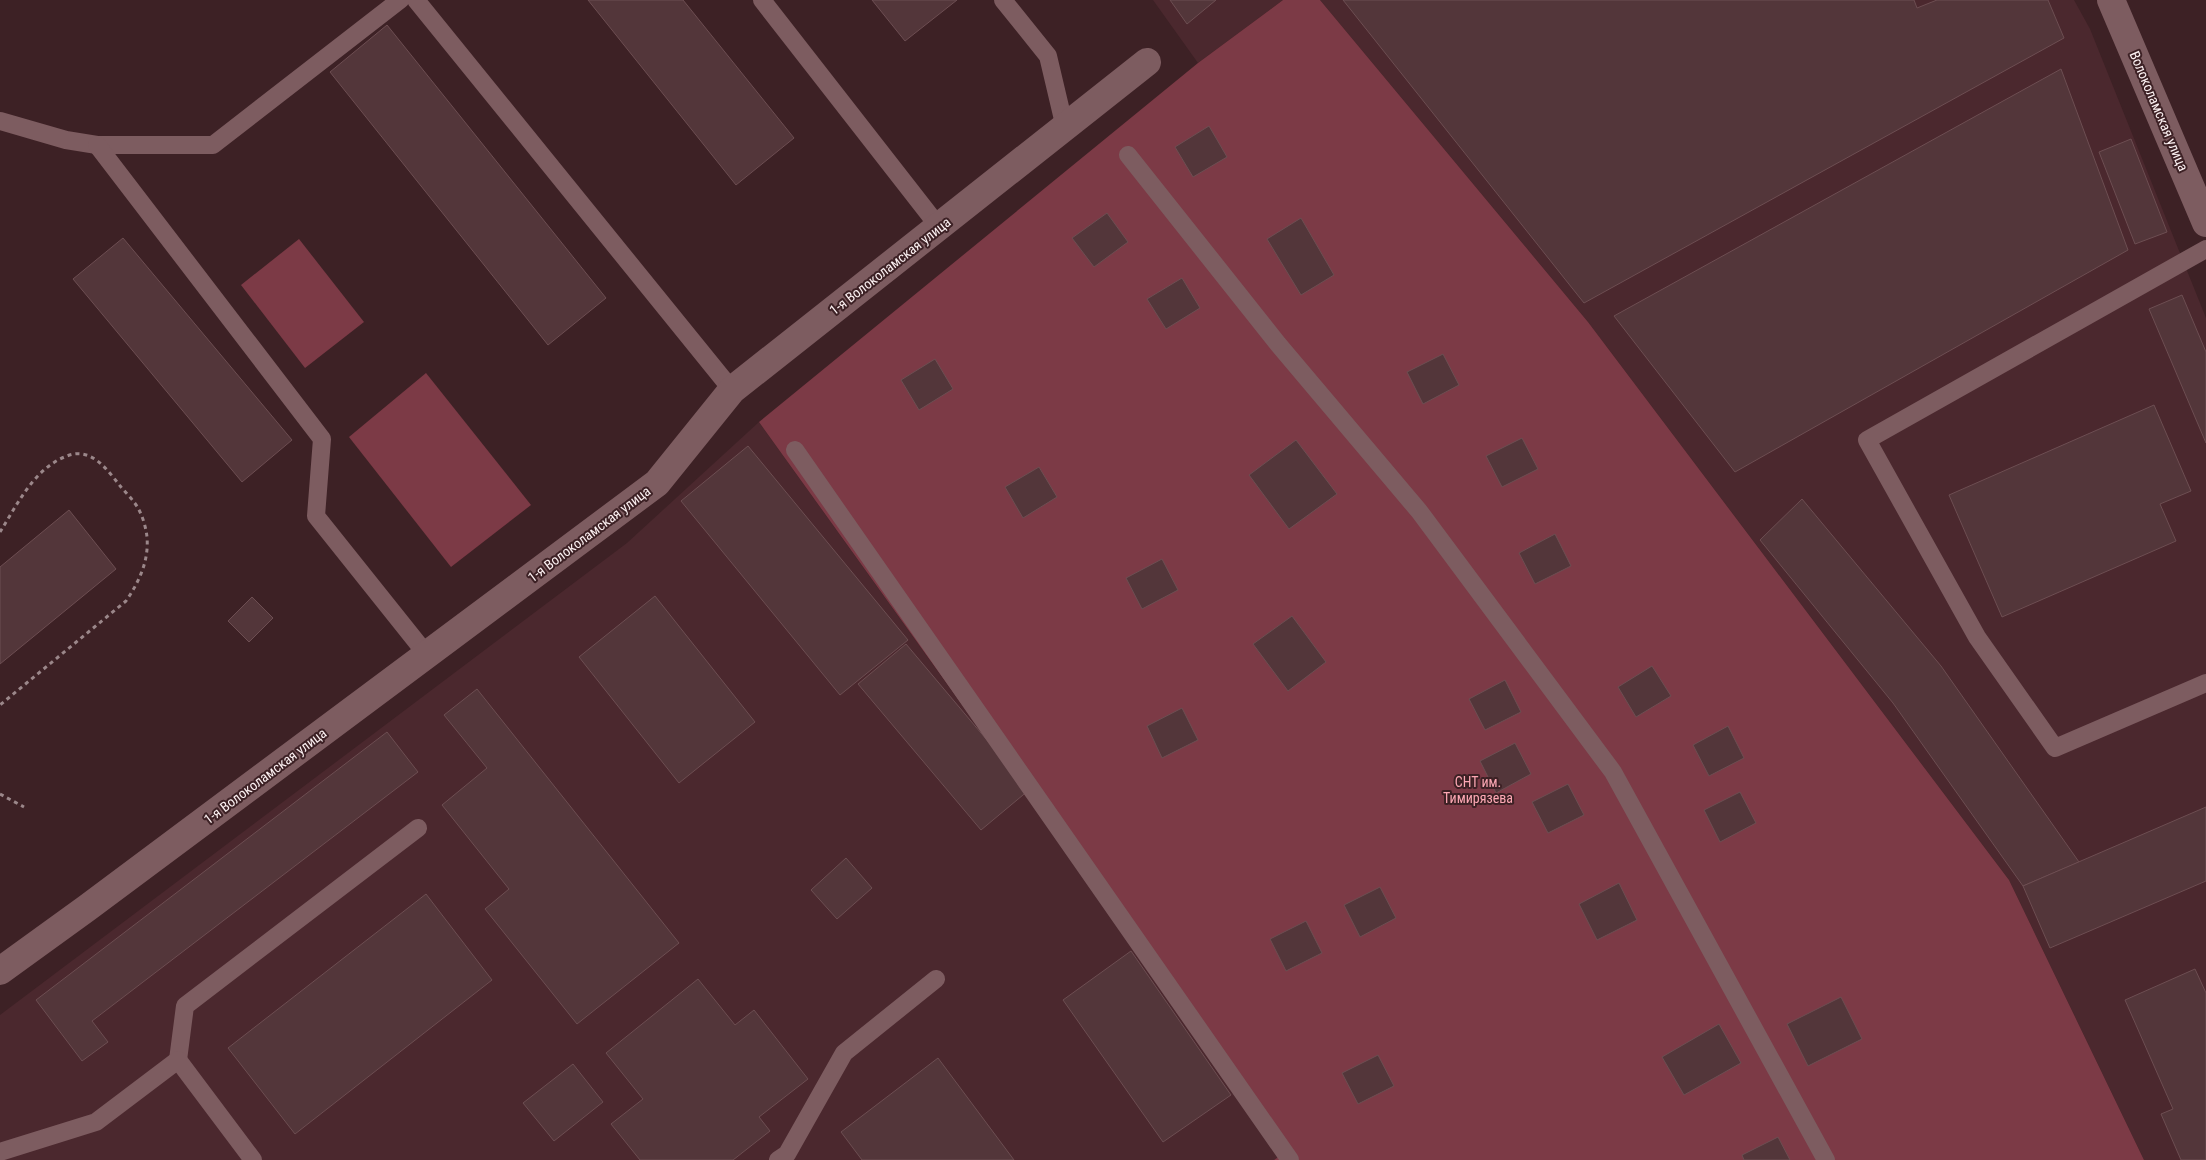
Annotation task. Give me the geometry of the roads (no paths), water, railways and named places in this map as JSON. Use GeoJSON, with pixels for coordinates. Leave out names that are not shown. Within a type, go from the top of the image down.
{"type":"FeatureCollection","features":[{"type":"Feature","properties":{"kind":"street","name":"Волоколамская улица"},"geometry":{"type":"LineString","coordinates":[[2111,0],[2206,224]]}},
{"type":"Feature","properties":{"kind":"street","name":"1-я Волоколамская улица"},"geometry":{"type":"LineString","coordinates":[[0,971],[657,483],[732,390],[1147,62]]}},
{"type":"Feature","properties":{"kind":"lane"},"geometry":{"type":"LineString","coordinates":[[0,121],[66,140],[98,145],[213,145],[400,0]]}},
{"type":"Feature","properties":{"kind":"lane"},"geometry":{"type":"LineString","coordinates":[[416,0],[732,390]]}},
{"type":"Feature","properties":{"kind":"lane"},"geometry":{"type":"LineString","coordinates":[[762,0],[939,227]]}},
{"type":"Feature","properties":{"kind":"lane"},"geometry":{"type":"LineString","coordinates":[[1003,0],[1048,56],[1065,128]]}},
{"type":"Feature","properties":{"kind":"lane"},"geometry":{"type":"LineString","coordinates":[[98,145],[322,439],[316,516],[427,655]]}},
{"type":"Feature","properties":{"kind":"lane"},"geometry":{"type":"LineString","coordinates":[[1128,155],[1278,344],[1419,511],[1613,772],[1826,1160]]}},
{"type":"Feature","properties":{"kind":"lane"},"geometry":{"type":"LineString","coordinates":[[2206,249],[1867,440],[1977,636],[2055,748],[2206,683]]}},
{"type":"Feature","properties":{"kind":"lane"},"geometry":{"type":"LineString","coordinates":[[795,450],[1290,1160]]}},
{"type":"Feature","properties":{"kind":"lane"},"geometry":{"type":"LineString","coordinates":[[253,1160],[178,1060],[184,1006],[418,828]]}},
{"type":"Feature","properties":{"kind":"lane"},"geometry":{"type":"LineString","coordinates":[[778,1160],[787,1154],[844,1052],[936,979]]}},
{"type":"Feature","properties":{"kind":"lane"},"geometry":{"type":"LineString","coordinates":[[0,1152],[96,1122],[178,1060]]}},
{"type":"Feature","properties":{"kind":"park label","name":"СНТ им. Тимирязева"},"geometry":{"type":"Point","coordinates":[1478,790]}}]}
